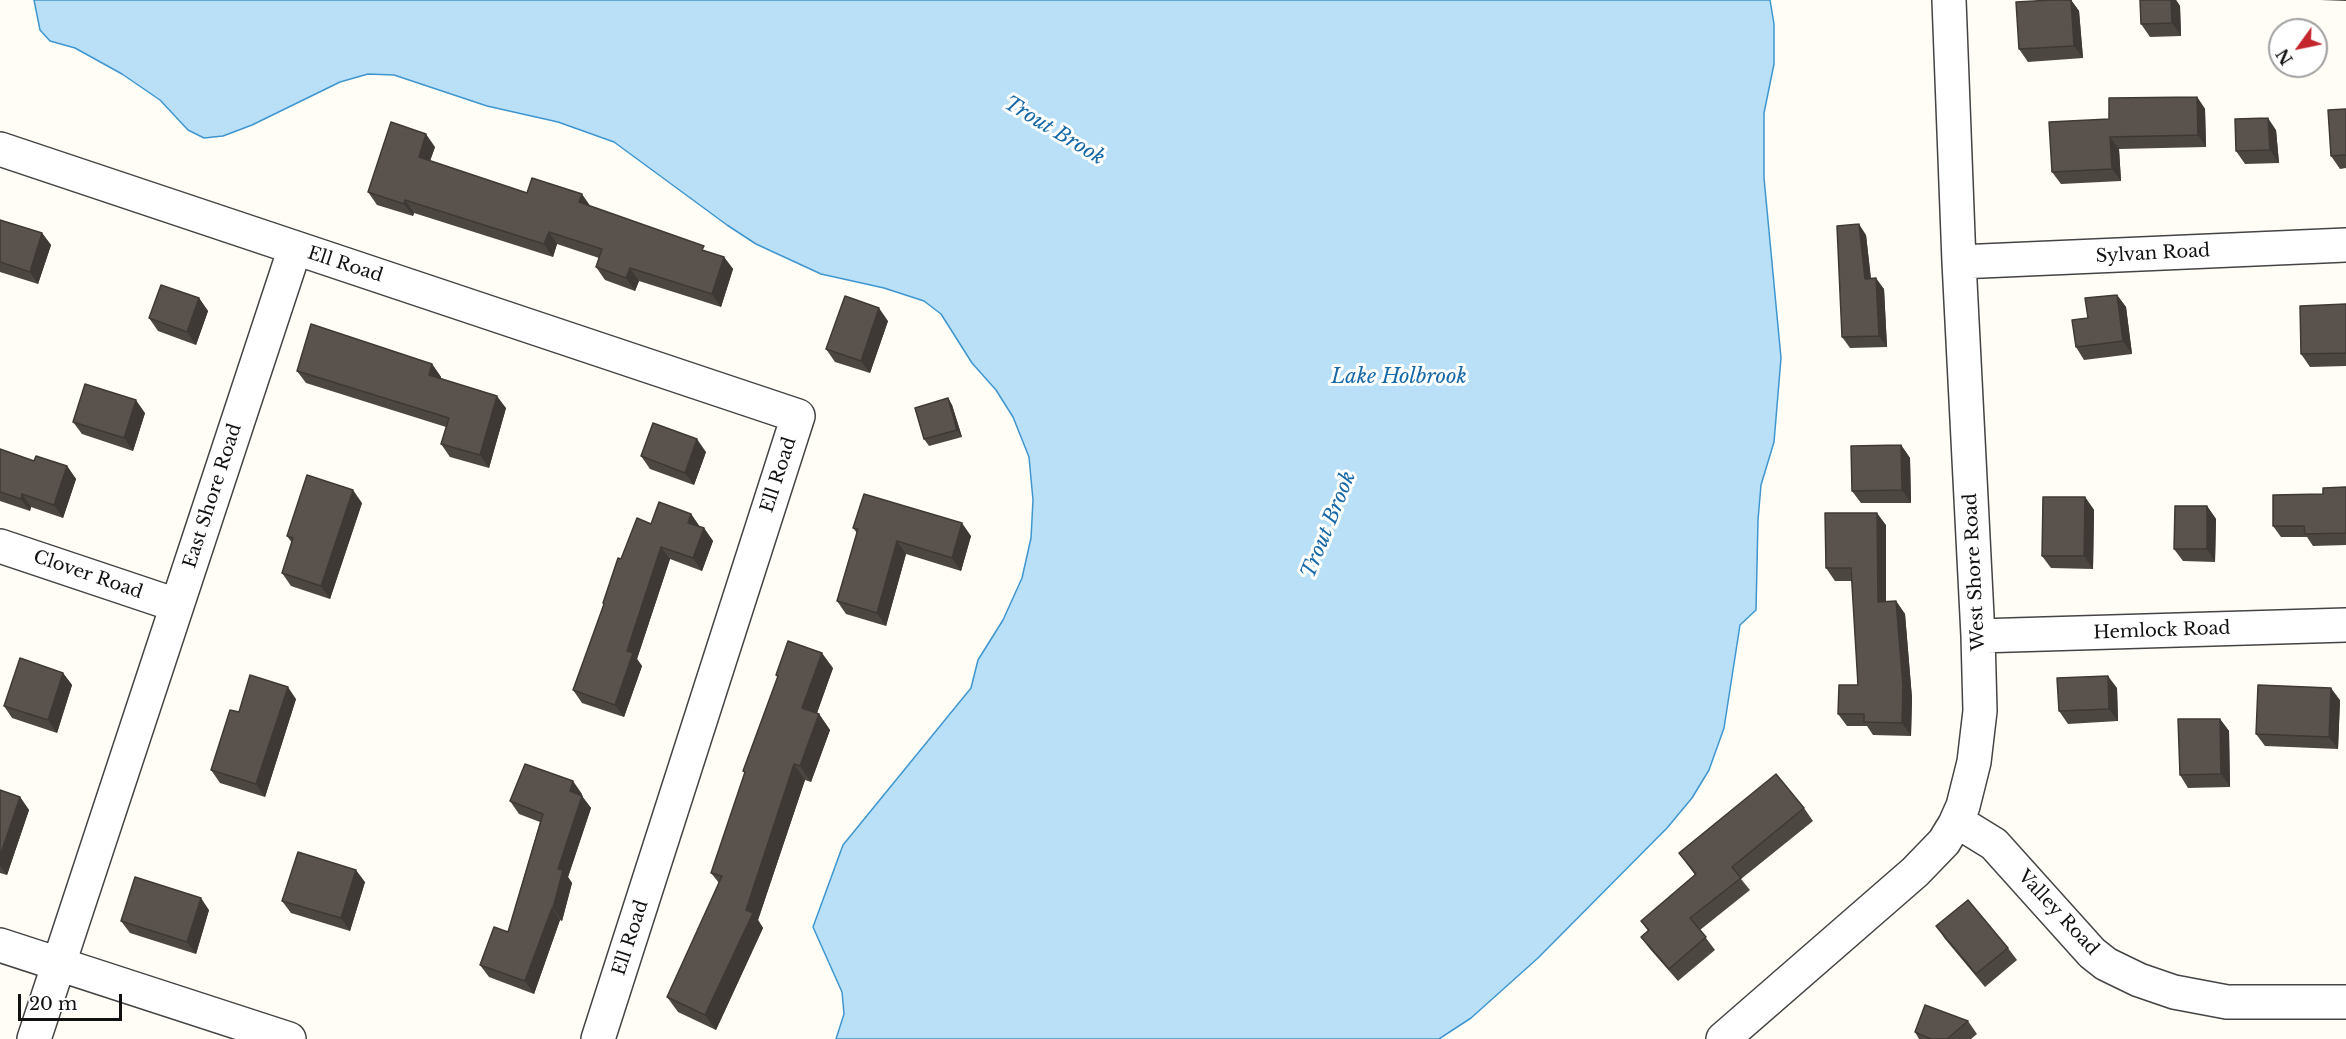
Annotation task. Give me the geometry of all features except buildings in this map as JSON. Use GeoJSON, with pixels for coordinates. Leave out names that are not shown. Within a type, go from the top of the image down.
{"type":"FeatureCollection","features":[{"type":"Feature","properties":{"kind":"street","name":"West Shore Road"},"geometry":{"type":"LineString","coordinates":[[1723,1039],[1915,872],[1944,842],[1955,824],[1969,787],[1979,737],[1978,636],[1959,262],[1949,0]]}},
{"type":"Feature","properties":{"kind":"street"},"geometry":{"type":"LineString","coordinates":[[0,149],[295,248]]}},
{"type":"Feature","properties":{"kind":"street","name":"Sylvan Road"},"geometry":{"type":"LineString","coordinates":[[1959,262],[2346,245]]}},
{"type":"Feature","properties":{"kind":"street","name":"East Shore Road"},"geometry":{"type":"LineString","coordinates":[[34,1039],[295,248]]}},
{"type":"Feature","properties":{"kind":"street","name":"Ell Road"},"geometry":{"type":"LineString","coordinates":[[295,248],[798,416],[598,1039]]}},
{"type":"Feature","properties":{"kind":"street","name":"Clover Road"},"geometry":{"type":"LineString","coordinates":[[0,546],[176,605]]}},
{"type":"Feature","properties":{"kind":"street","name":"Hemlock Road"},"geometry":{"type":"LineString","coordinates":[[1978,636],[2346,625]]}},
{"type":"Feature","properties":{"kind":"street","name":"Valley Road"},"geometry":{"type":"LineString","coordinates":[[1955,824],[1968,828],[1994,844],[2092,953],[2106,964],[2139,980],[2193,997],[2227,1002],[2346,1002]]}},
{"type":"Feature","properties":{"kind":"street"},"geometry":{"type":"LineString","coordinates":[[0,945],[289,1039]]}},
{"type":"Feature","properties":{"kind":"water","name":"Lake Holbrook"},"geometry":{"type":"Polygon","coordinates":[[[34,0],[1770,0],[1774,24],[1774,64],[1764,113],[1764,178],[1781,358],[1774,442],[1761,485],[1756,610],[1740,625],[1724,728],[1709,770],[1692,798],[1667,828],[1538,958],[1471,1018],[1439,1039],[836,1039],[844,1014],[842,992],[813,927],[843,845],[971,688],[978,660],[1003,620],[1022,578],[1031,538],[1033,500],[1029,457],[1013,417],[996,390],[972,363],[941,314],[924,301],[884,288],[821,274],[756,244],[614,142],[558,122],[487,106],[394,75],[368,74],[340,82],[252,125],[223,136],[204,138],[188,130],[160,100],[122,74],[75,48],[50,41],[40,30],[34,0]]]}},
{"type":"Feature","properties":{"kind":"water label","name":"Trout Brook"},"geometry":{"type":"Point","coordinates":[1054,131]}},
{"type":"Feature","properties":{"kind":"water label","name":"Trout Brook"},"geometry":{"type":"Point","coordinates":[1329,525]}}]}
